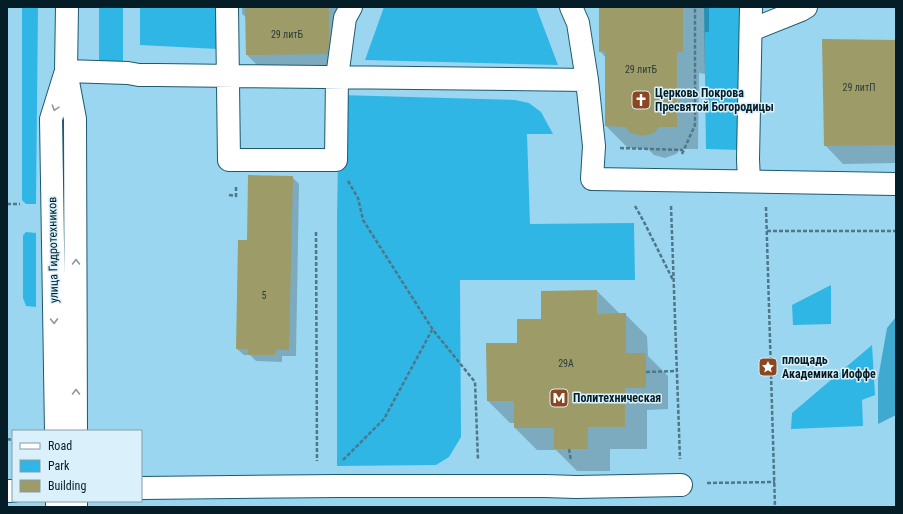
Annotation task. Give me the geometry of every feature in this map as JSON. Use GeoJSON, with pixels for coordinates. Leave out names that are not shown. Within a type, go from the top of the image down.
{"type":"FeatureCollection","features":[{"type":"Feature","properties":{"kind":"street","name":"улица Гидротехников"},"geometry":{"type":"LineString","coordinates":[[67,7],[66,71],[75,118],[76,430]]}},
{"type":"Feature","properties":{"kind":"street"},"geometry":{"type":"LineString","coordinates":[[227,7],[229,160],[336,160],[337,77],[345,18],[352,7]]}},
{"type":"Feature","properties":{"kind":"street"},"geometry":{"type":"LineString","coordinates":[[571,7],[578,23],[587,80],[594,146],[592,179],[896,184]]}},
{"type":"Feature","properties":{"kind":"street"},"geometry":{"type":"LineString","coordinates":[[751,7],[748,159],[757,182]]}},
{"type":"Feature","properties":{"kind":"street"},"geometry":{"type":"LineString","coordinates":[[751,30],[806,7]]}},
{"type":"Feature","properties":{"kind":"street","name":"улица Гидротехников"},"geometry":{"type":"LineString","coordinates":[[56,430],[51,119],[66,71]]}},
{"type":"Feature","properties":{"kind":"street"},"geometry":{"type":"LineString","coordinates":[[66,71],[128,73],[139,75],[157,74],[587,80]]}},
{"type":"Feature","properties":{"kind":"street"},"geometry":{"type":"LineString","coordinates":[[142,488],[317,486],[576,487],[681,485]]}},
{"type":"Feature","properties":{"kind":"path"},"geometry":{"type":"LineString","coordinates":[[681,485],[670,180],[694,125],[695,7]]}},
{"type":"Feature","properties":{"kind":"path"},"geometry":{"type":"LineString","coordinates":[[336,160],[358,198],[363,220],[432,330],[475,382],[479,486]]}},
{"type":"Feature","properties":{"kind":"path"},"geometry":{"type":"LineString","coordinates":[[620,180],[644,222],[674,282]]}},
{"type":"Feature","properties":{"kind":"path"},"geometry":{"type":"LineString","coordinates":[[757,182],[767,231],[776,507]]}},
{"type":"Feature","properties":{"kind":"path"},"geometry":{"type":"LineString","coordinates":[[229,186],[236,186],[236,196],[229,195]]}},
{"type":"Feature","properties":{"kind":"path"},"geometry":{"type":"LineString","coordinates":[[7,204],[20,204]]}},
{"type":"Feature","properties":{"kind":"path"},"geometry":{"type":"LineString","coordinates":[[767,231],[896,231]]}},
{"type":"Feature","properties":{"kind":"path"},"geometry":{"type":"LineString","coordinates":[[316,232],[317,486]]}},
{"type":"Feature","properties":{"kind":"path"},"geometry":{"type":"LineString","coordinates":[[317,486],[384,419],[432,330]]}},
{"type":"Feature","properties":{"kind":"path"},"geometry":{"type":"LineString","coordinates":[[646,372],[677,371]]}},
{"type":"Feature","properties":{"kind":"path"},"geometry":{"type":"LineString","coordinates":[[709,483],[775,482]]}},
{"type":"Feature","properties":{"kind":"green space"},"geometry":{"type":"Polygon","coordinates":[[[22,7],[38,7],[36,204],[26,204],[22,200],[22,7]]]}},
{"type":"Feature","properties":{"kind":"green space"},"geometry":{"type":"Polygon","coordinates":[[[99,7],[123,7],[123,61],[99,61],[99,7]]]}},
{"type":"Feature","properties":{"kind":"green space"},"geometry":{"type":"Polygon","coordinates":[[[140,7],[216,7],[218,49],[140,45],[140,7]]]}},
{"type":"Feature","properties":{"kind":"green space"},"geometry":{"type":"Polygon","coordinates":[[[384,7],[536,7],[558,65],[365,60],[384,7]]]}},
{"type":"Feature","properties":{"kind":"green space"},"geometry":{"type":"Polygon","coordinates":[[[704,7],[739,7],[741,150],[706,149],[704,7]]]}},
{"type":"Feature","properties":{"kind":"green space"},"geometry":{"type":"Polygon","coordinates":[[[339,95],[515,100],[529,103],[541,112],[553,134],[527,134],[530,224],[634,223],[635,280],[460,280],[461,437],[449,457],[436,465],[337,466],[337,220],[339,95]]]}},
{"type":"Feature","properties":{"kind":"green space"},"geometry":{"type":"Polygon","coordinates":[[[26,232],[36,233],[36,307],[26,306],[23,298],[23,235],[26,232]]]}},
{"type":"Feature","properties":{"kind":"green space"},"geometry":{"type":"Polygon","coordinates":[[[831,285],[831,324],[793,325],[792,305],[831,285]]]}},
{"type":"Feature","properties":{"kind":"green space"},"geometry":{"type":"Polygon","coordinates":[[[872,345],[875,395],[862,400],[863,426],[791,429],[792,413],[872,345]]]}},
{"type":"Feature","properties":{"kind":"shaded area"},"geometry":{"type":"Polygon","coordinates":[[[896,317],[896,415],[878,424],[878,379],[887,328],[896,317]]]}},
{"type":"Feature","properties":{"kind":"building"},"geometry":{"type":"Polygon","coordinates":[[[245,7],[329,7],[328,54],[246,55],[245,7]]]}},
{"type":"Feature","properties":{"kind":"building","name":"Церковь Покрова Пресвятой Богородицы"},"geometry":{"type":"Polygon","coordinates":[[[599,7],[683,7],[683,52],[677,52],[677,127],[659,127],[654,133],[643,136],[631,133],[625,127],[605,126],[605,51],[599,52],[599,7]]]}},
{"type":"Feature","properties":{"kind":"building"},"geometry":{"type":"Polygon","coordinates":[[[822,39],[896,40],[896,145],[824,146],[822,39]]]}},
{"type":"Feature","properties":{"kind":"building"},"geometry":{"type":"Polygon","coordinates":[[[248,175],[293,176],[289,350],[276,350],[275,355],[248,355],[248,349],[236,349],[238,240],[247,240],[248,175]]]}},
{"type":"Feature","properties":{"kind":"building"},"geometry":{"type":"Polygon","coordinates":[[[597,290],[597,314],[626,313],[626,353],[646,353],[646,388],[625,388],[625,427],[588,427],[588,449],[554,449],[554,428],[514,428],[514,401],[487,401],[486,343],[517,343],[517,319],[541,319],[541,291],[597,290]]]}},
{"type":"Feature","properties":{"kind":"place","name":"Церковь Покрова Пресвятой Богородицы"},"geometry":{"type":"Point","coordinates":[641,100]}},
{"type":"Feature","properties":{"kind":"place","name":"площадь Академика Иоффе"},"geometry":{"type":"Point","coordinates":[768,367]}},
{"type":"Feature","properties":{"kind":"place","name":"Политехническая"},"geometry":{"type":"Point","coordinates":[559,398]}}]}
